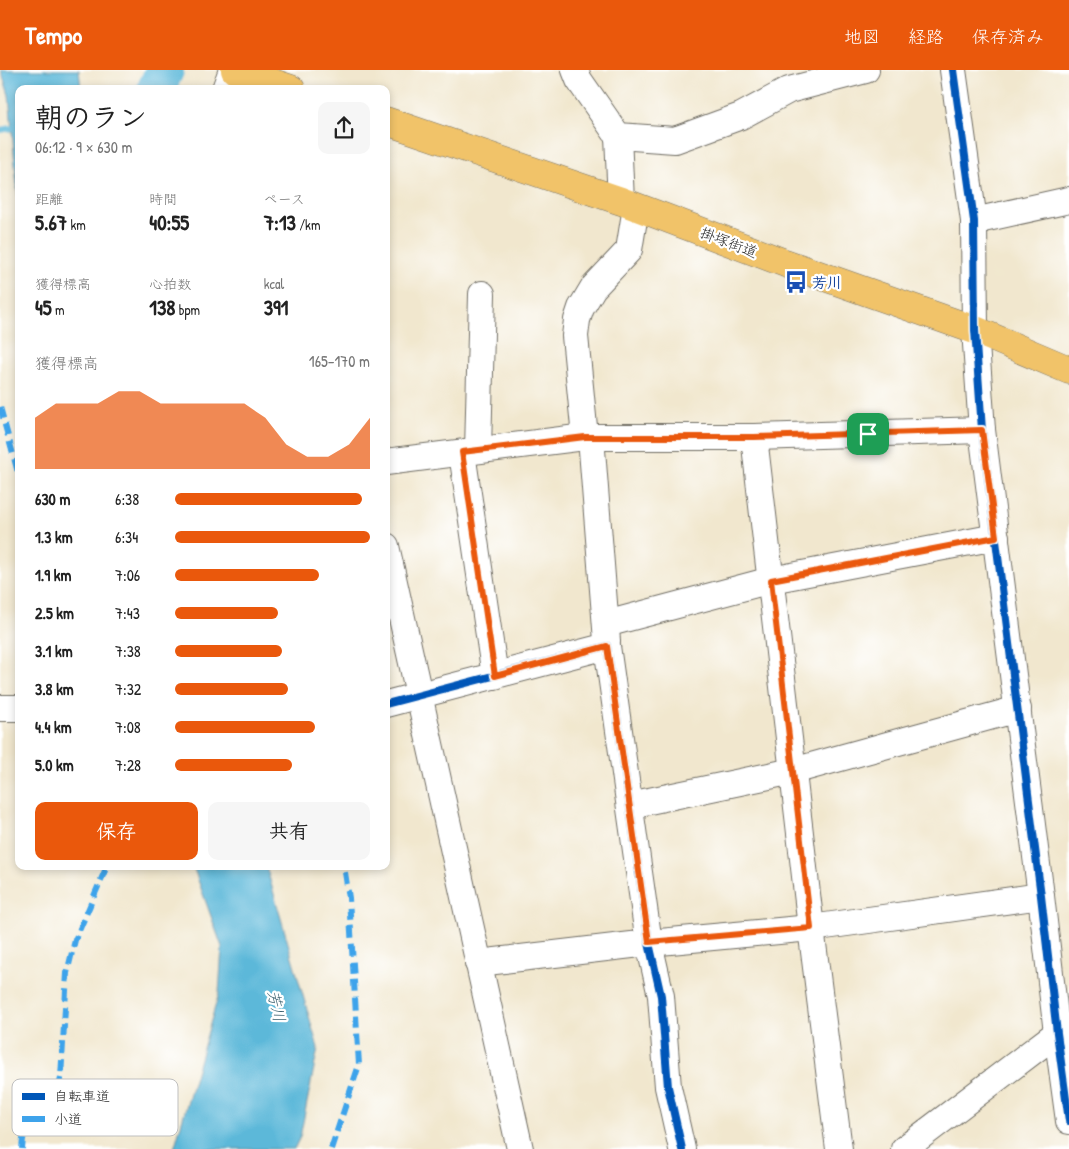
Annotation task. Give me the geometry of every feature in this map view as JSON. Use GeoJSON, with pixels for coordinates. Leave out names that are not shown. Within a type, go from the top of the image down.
{"type":"FeatureCollection","features":[{"type":"Feature","properties":{"kind":"highway"},"geometry":{"type":"LineString","coordinates":[[234,70],[279,85]]}},
{"type":"Feature","properties":{"kind":"highway","name":"掛塚街道"},"geometry":{"type":"LineString","coordinates":[[390,122],[629,204],[785,263],[975,330],[1069,370]]}},
{"type":"Feature","properties":{"kind":"street"},"geometry":{"type":"LineString","coordinates":[[227,85],[234,70]]}},
{"type":"Feature","properties":{"kind":"street"},"geometry":{"type":"LineString","coordinates":[[576,70],[579,80],[618,136],[629,204],[629,250],[593,288],[576,320],[575,336],[588,437],[606,635],[649,942],[661,996],[668,1087],[682,1149]]}},
{"type":"Feature","properties":{"kind":"street"},"geometry":{"type":"LineString","coordinates":[[618,136],[675,140],[741,116],[788,80],[866,70]]}},
{"type":"Feature","properties":{"kind":"street"},"geometry":{"type":"LineString","coordinates":[[953,70],[974,221],[975,330],[982,430],[1042,896],[1063,1030],[1069,1121]]}},
{"type":"Feature","properties":{"kind":"street"},"geometry":{"type":"LineString","coordinates":[[974,221],[1069,200]]}},
{"type":"Feature","properties":{"kind":"street"},"geometry":{"type":"LineString","coordinates":[[482,294],[470,452],[495,676]]}},
{"type":"Feature","properties":{"kind":"street"},"geometry":{"type":"LineString","coordinates":[[390,462],[588,437],[754,437],[982,430]]}},
{"type":"Feature","properties":{"kind":"street"},"geometry":{"type":"LineString","coordinates":[[754,437],[811,928],[839,1149]]}},
{"type":"Feature","properties":{"kind":"street"},"geometry":{"type":"LineString","coordinates":[[390,703],[495,676],[606,635],[771,580],[996,537]]}},
{"type":"Feature","properties":{"kind":"street"},"geometry":{"type":"LineString","coordinates":[[390,564],[520,1149]]}},
{"type":"Feature","properties":{"kind":"street"},"geometry":{"type":"LineString","coordinates":[[0,708],[15,708]]}},
{"type":"Feature","properties":{"kind":"street"},"geometry":{"type":"LineString","coordinates":[[630,805],[793,771],[1018,709]]}},
{"type":"Feature","properties":{"kind":"street"},"geometry":{"type":"LineString","coordinates":[[478,963],[649,942],[811,928],[1042,896]]}},
{"type":"Feature","properties":{"kind":"street"},"geometry":{"type":"LineString","coordinates":[[904,1149],[1063,1030]]}},
{"type":"Feature","properties":{"kind":"water"},"geometry":{"type":"Polygon","coordinates":[[[1,70],[79,70],[81,85],[15,85],[15,164],[9,95],[1,70]]]}},
{"type":"Feature","properties":{"kind":"water"},"geometry":{"type":"Polygon","coordinates":[[[194,870],[267,870],[318,1048],[300,1137],[294,1149],[174,1149],[219,993],[222,947],[194,870]]]}},
{"type":"Feature","properties":{"kind":"waterway"},"geometry":{"type":"LineString","coordinates":[[158,85],[165,70]]}},
{"type":"Feature","properties":{"kind":"waterway"},"geometry":{"type":"LineString","coordinates":[[0,130],[15,128]]}},
{"type":"Feature","properties":{"kind":"marked path"},"geometry":{"type":"LineString","coordinates":[[0,407],[15,461]]}},
{"type":"Feature","properties":{"kind":"marked path"},"geometry":{"type":"LineString","coordinates":[[61,1079],[67,973],[75,940],[105,870]]}},
{"type":"Feature","properties":{"kind":"marked path"},"geometry":{"type":"LineString","coordinates":[[331,1149],[359,1065],[349,898],[345,870]]}},
{"type":"Feature","properties":{"kind":"marked path"},"geometry":{"type":"LineString","coordinates":[[22,1149],[24,1136]]}},
{"type":"Feature","properties":{"kind":"cycle path"},"geometry":{"type":"LineString","coordinates":[[953,70],[974,221],[975,330],[982,430],[1069,1121]]}},
{"type":"Feature","properties":{"kind":"cycle path"},"geometry":{"type":"LineString","coordinates":[[390,703],[607,646],[649,943],[661,996],[668,1087],[682,1149]]}},
{"type":"Feature","properties":{"kind":"place","name":"芳川"},"geometry":{"type":"Point","coordinates":[796,282]}},
{"type":"Feature","properties":{"kind":"route"},"geometry":{"type":"LineString","coordinates":[[982,430],[996,537],[771,580],[811,928],[649,942],[607,646],[495,676],[462,452],[585,437],[754,437],[868,434],[982,430]]}}]}
